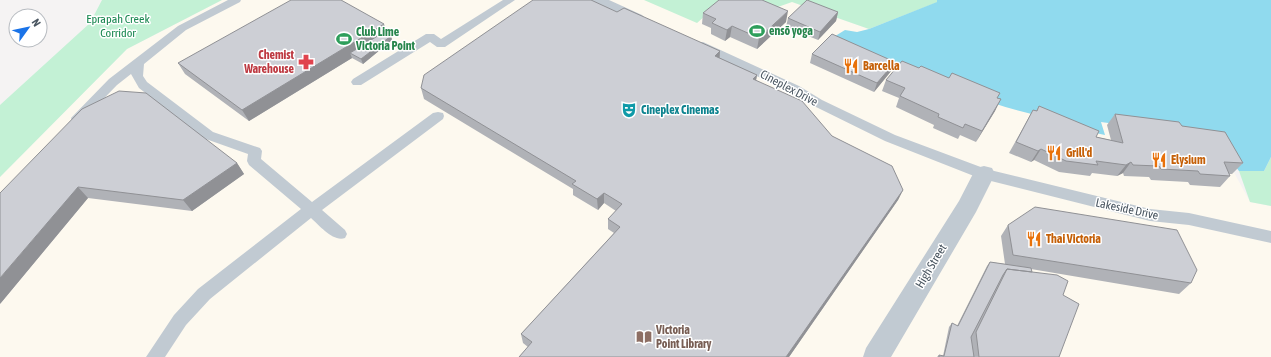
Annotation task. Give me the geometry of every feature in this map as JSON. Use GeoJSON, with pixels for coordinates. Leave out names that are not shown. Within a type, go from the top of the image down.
{"type":"FeatureCollection","features":[{"type":"Feature","properties":{"kind":"street","name":"High Street"},"geometry":{"type":"LineString","coordinates":[[876,357],[968,206],[984,174]]}},
{"type":"Feature","properties":{"kind":"lane"},"geometry":{"type":"LineString","coordinates":[[70,126],[113,82],[182,28],[236,0]]}},
{"type":"Feature","properties":{"kind":"lane"},"geometry":{"type":"LineString","coordinates":[[357,82],[430,37],[441,44],[510,0]]}},
{"type":"Feature","properties":{"kind":"lane"},"geometry":{"type":"LineString","coordinates":[[591,2],[604,2],[646,20]]}},
{"type":"Feature","properties":{"kind":"lane","name":"Cineplex Drive"},"geometry":{"type":"LineString","coordinates":[[694,42],[796,89],[818,103],[890,138],[984,174]]}},
{"type":"Feature","properties":{"kind":"lane"},"geometry":{"type":"LineString","coordinates":[[138,63],[137,76],[143,85],[208,135],[255,151],[254,161],[340,234]]}},
{"type":"Feature","properties":{"kind":"lane"},"geometry":{"type":"LineString","coordinates":[[155,357],[180,320],[204,294],[311,210],[438,116]]}},
{"type":"Feature","properties":{"kind":"lane","name":"Lakeside Drive"},"geometry":{"type":"LineString","coordinates":[[984,174],[1150,215],[1189,218],[1271,237]]}},
{"type":"Feature","properties":{"kind":"shaded area"},"geometry":{"type":"Polygon","coordinates":[[[222,0],[789,0],[869,29],[1105,135],[1100,122],[1169,131],[1218,143],[1250,202],[1271,206],[1271,357],[0,357],[0,177],[127,49],[222,0]]]}},
{"type":"Feature","properties":{"kind":"green space","name":"Eprapah Creek Corridor"},"geometry":{"type":"Polygon","coordinates":[[[102,0],[222,0],[127,49],[0,177],[0,105],[90,23],[102,0]]]}},
{"type":"Feature","properties":{"kind":"green space"},"geometry":{"type":"Polygon","coordinates":[[[644,0],[723,0],[697,23],[644,0]]]}},
{"type":"Feature","properties":{"kind":"green space"},"geometry":{"type":"Polygon","coordinates":[[[752,0],[937,0],[938,2],[869,29],[792,2],[775,8],[752,0]]]}},
{"type":"Feature","properties":{"kind":"green space"},"geometry":{"type":"Polygon","coordinates":[[[1271,157],[1271,206],[1250,202],[1239,171],[1264,171],[1271,157]]]}},
{"type":"Feature","properties":{"kind":"water"},"geometry":{"type":"Polygon","coordinates":[[[937,0],[1271,0],[1271,157],[1264,171],[1239,171],[1217,143],[1169,131],[1101,122],[1105,135],[1091,132],[1082,126],[1004,107],[952,89],[911,74],[851,48],[832,38],[845,30],[857,32],[869,29],[937,2],[937,0]]]}},
{"type":"Feature","properties":{"kind":"building"},"geometry":{"type":"Polygon","coordinates":[[[291,0],[341,0],[384,24],[242,110],[178,63],[291,0]]]}},
{"type":"Feature","properties":{"kind":"building"},"geometry":{"type":"Polygon","coordinates":[[[533,0],[591,0],[617,12],[624,8],[720,51],[715,56],[757,75],[753,79],[802,101],[832,136],[892,166],[903,190],[786,357],[519,357],[532,342],[521,334],[620,227],[608,219],[622,204],[604,193],[597,199],[572,184],[576,181],[421,88],[424,75],[533,0]]]}},
{"type":"Feature","properties":{"kind":"building"},"geometry":{"type":"Polygon","coordinates":[[[719,0],[762,0],[788,11],[759,38],[732,26],[727,30],[712,23],[716,19],[703,13],[719,0]]]}},
{"type":"Feature","properties":{"kind":"building"},"geometry":{"type":"Polygon","coordinates":[[[807,0],[838,12],[820,32],[788,18],[807,0]]]}},
{"type":"Feature","properties":{"kind":"building"},"geometry":{"type":"Polygon","coordinates":[[[384,32],[391,36],[361,59],[350,53],[384,32]]]}},
{"type":"Feature","properties":{"kind":"building","name":"Barcella"},"geometry":{"type":"Polygon","coordinates":[[[832,34],[895,62],[877,83],[812,54],[832,34]]]}},
{"type":"Feature","properties":{"kind":"building"},"geometry":{"type":"Polygon","coordinates":[[[902,61],[919,68],[921,66],[949,78],[952,73],[1000,93],[997,98],[1001,99],[982,131],[965,124],[963,128],[938,117],[939,114],[900,96],[905,88],[886,80],[902,61]]]}},
{"type":"Feature","properties":{"kind":"building"},"geometry":{"type":"Polygon","coordinates":[[[119,91],[146,93],[237,163],[183,200],[78,187],[0,278],[0,193],[82,109],[119,91]]]}},
{"type":"Feature","properties":{"kind":"building"},"geometry":{"type":"Polygon","coordinates":[[[1039,106],[1099,131],[1096,137],[1123,143],[1115,114],[1179,122],[1182,126],[1225,132],[1243,163],[1224,162],[1230,176],[1200,174],[1198,171],[1161,169],[1159,166],[1133,165],[1131,162],[1126,165],[1096,161],[1098,165],[1066,161],[1041,149],[1038,151],[1016,142],[1033,110],[1037,111],[1039,106]]]}},
{"type":"Feature","properties":{"kind":"building"},"geometry":{"type":"Polygon","coordinates":[[[1035,207],[1177,230],[1197,270],[1191,283],[1013,255],[1008,225],[1035,207]]]}},
{"type":"Feature","properties":{"kind":"building"},"geometry":{"type":"Polygon","coordinates":[[[990,262],[1031,268],[1032,272],[1007,269],[971,337],[974,357],[939,357],[939,355],[944,356],[952,323],[958,326],[990,262]]]}},
{"type":"Feature","properties":{"kind":"building"},"geometry":{"type":"Polygon","coordinates":[[[1007,269],[1057,275],[1068,281],[1063,295],[1079,304],[1059,357],[979,357],[976,332],[1007,269]]]}},
{"type":"Feature","properties":{"kind":"place","name":"ensō yoga"},"geometry":{"type":"Point","coordinates":[757,31]}},
{"type":"Feature","properties":{"kind":"place","name":"Club Lime Victoria Point"},"geometry":{"type":"Point","coordinates":[344,39]}},
{"type":"Feature","properties":{"kind":"place","name":"Chemist Warehouse"},"geometry":{"type":"Point","coordinates":[306,62]}},
{"type":"Feature","properties":{"kind":"place","name":"Barcella"},"geometry":{"type":"Point","coordinates":[851,66]}},
{"type":"Feature","properties":{"kind":"place","name":"Cineplex Cinemas"},"geometry":{"type":"Point","coordinates":[629,110]}},
{"type":"Feature","properties":{"kind":"place","name":"Grill'd"},"geometry":{"type":"Point","coordinates":[1054,153]}},
{"type":"Feature","properties":{"kind":"place","name":"Elysium"},"geometry":{"type":"Point","coordinates":[1159,160]}},
{"type":"Feature","properties":{"kind":"place","name":"Thai Victoria"},"geometry":{"type":"Point","coordinates":[1034,239]}},
{"type":"Feature","properties":{"kind":"place","name":"Victoria Point Library"},"geometry":{"type":"Point","coordinates":[644,337]}}]}
